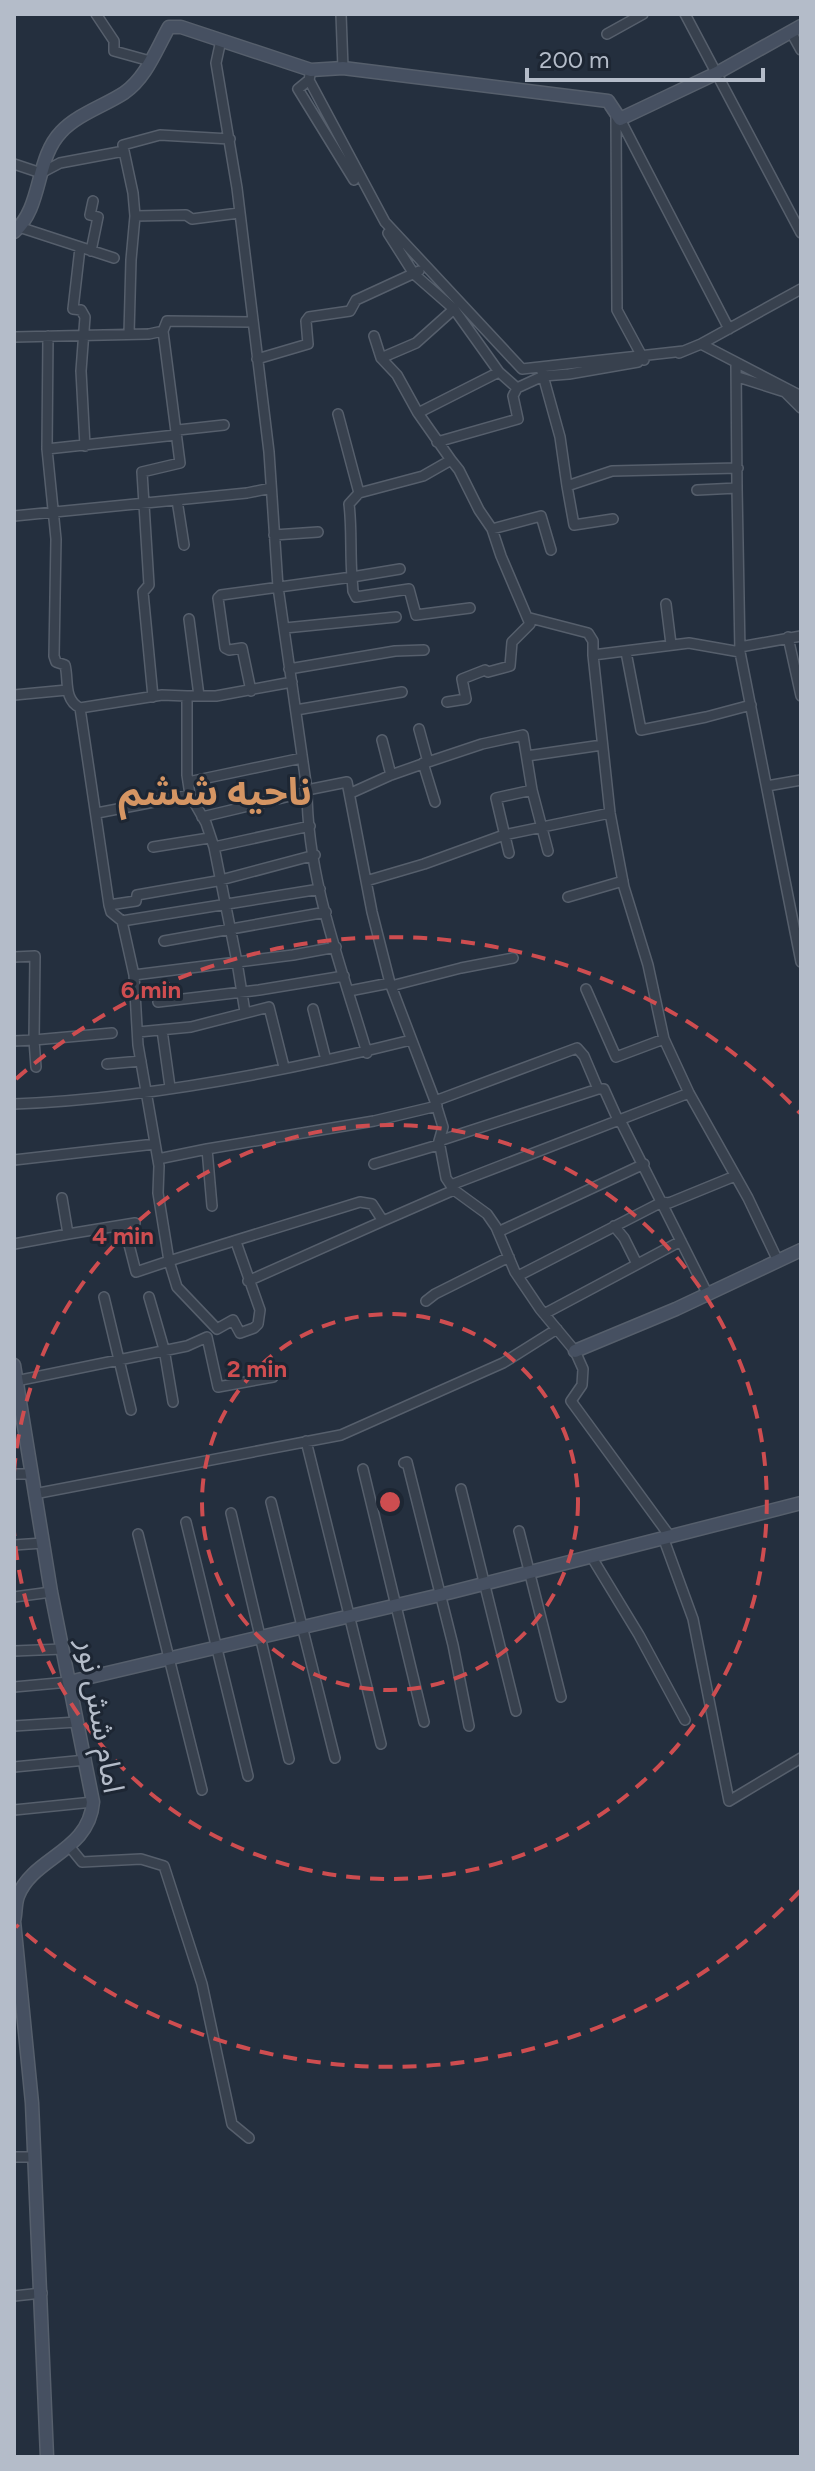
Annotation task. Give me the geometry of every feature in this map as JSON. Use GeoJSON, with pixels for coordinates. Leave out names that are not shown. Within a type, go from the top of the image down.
{"type":"FeatureCollection","features":[{"type":"Feature","properties":{"kind":"street"},"geometry":{"type":"LineString","coordinates":[[96,14],[114,41],[114,51],[150,61]]}},
{"type":"Feature","properties":{"kind":"street"},"geometry":{"type":"LineString","coordinates":[[165,14],[175,27],[221,40],[310,75],[343,68],[608,101],[729,329]]}},
{"type":"Feature","properties":{"kind":"street"},"geometry":{"type":"LineString","coordinates":[[114,258],[16,230],[28,213],[46,155],[60,132],[84,114],[126,92],[142,77],[175,27],[176,14]]}},
{"type":"Feature","properties":{"kind":"street"},"geometry":{"type":"LineString","coordinates":[[341,14],[343,68]]}},
{"type":"Feature","properties":{"kind":"street"},"geometry":{"type":"LineString","coordinates":[[607,34],[643,14]]}},
{"type":"Feature","properties":{"kind":"street"},"geometry":{"type":"LineString","coordinates":[[685,14],[801,233]]}},
{"type":"Feature","properties":{"kind":"street"},"geometry":{"type":"LineString","coordinates":[[618,118],[717,73],[796,29],[801,50]]}},
{"type":"Feature","properties":{"kind":"street"},"geometry":{"type":"LineString","coordinates":[[221,40],[216,63],[230,139],[271,488],[278,587],[310,826],[320,889],[367,1053]]}},
{"type":"Feature","properties":{"kind":"street"},"geometry":{"type":"LineString","coordinates":[[310,75],[385,222],[522,369],[569,374],[684,351]]}},
{"type":"Feature","properties":{"kind":"street"},"geometry":{"type":"LineString","coordinates":[[310,75],[298,89],[414,274],[454,309],[499,372],[517,388]]}},
{"type":"Feature","properties":{"kind":"street"},"geometry":{"type":"LineString","coordinates":[[618,118],[617,310],[644,358]]}},
{"type":"Feature","properties":{"kind":"street"},"geometry":{"type":"LineString","coordinates":[[129,334],[135,216],[123,145],[160,135],[230,139]]}},
{"type":"Feature","properties":{"kind":"street"},"geometry":{"type":"LineString","coordinates":[[14,164],[41,173],[60,163],[124,151]]}},
{"type":"Feature","properties":{"kind":"street"},"geometry":{"type":"LineString","coordinates":[[91,251],[98,217],[90,215],[93,201]]}},
{"type":"Feature","properties":{"kind":"street"},"geometry":{"type":"LineString","coordinates":[[135,216],[186,215],[192,219],[239,213]]}},
{"type":"Feature","properties":{"kind":"street"},"geometry":{"type":"LineString","coordinates":[[80,248],[73,309],[81,310],[85,317],[81,371],[85,446]]}},
{"type":"Feature","properties":{"kind":"street"},"geometry":{"type":"LineString","coordinates":[[257,359],[308,344],[306,321],[309,317],[350,311],[356,300],[425,267]]}},
{"type":"Feature","properties":{"kind":"street"},"geometry":{"type":"LineString","coordinates":[[644,358],[660,361],[701,344],[801,289]]}},
{"type":"Feature","properties":{"kind":"street"},"geometry":{"type":"LineString","coordinates":[[381,358],[416,343],[454,309]]}},
{"type":"Feature","properties":{"kind":"street"},"geometry":{"type":"LineString","coordinates":[[153,697],[143,592],[149,585],[142,472],[180,463],[163,331],[167,321],[252,322]]}},
{"type":"Feature","properties":{"kind":"street"},"geometry":{"type":"LineString","coordinates":[[14,337],[163,331]]}},
{"type":"Feature","properties":{"kind":"street"},"geometry":{"type":"LineString","coordinates":[[48,336],[47,449],[55,514],[54,656],[56,662],[67,668],[67,690],[71,701],[80,708],[109,905],[111,912],[122,921],[134,975],[141,1061],[158,1159],[158,1193],[169,1261],[177,1287],[217,1329],[233,1320],[240,1333],[258,1324],[260,1310],[236,1242]]}},
{"type":"Feature","properties":{"kind":"street"},"geometry":{"type":"LineString","coordinates":[[374,336],[381,358],[397,375],[418,413],[459,470],[492,529],[521,605],[530,618],[530,624],[512,642],[510,666],[488,672],[485,670],[462,679],[466,699],[447,702]]}},
{"type":"Feature","properties":{"kind":"street"},"geometry":{"type":"LineString","coordinates":[[701,344],[801,396]]}},
{"type":"Feature","properties":{"kind":"street"},"geometry":{"type":"LineString","coordinates":[[736,364],[740,649],[801,962]]}},
{"type":"Feature","properties":{"kind":"street"},"geometry":{"type":"LineString","coordinates":[[418,413],[499,372]]}},
{"type":"Feature","properties":{"kind":"street"},"geometry":{"type":"LineString","coordinates":[[437,442],[518,419],[513,396],[517,388],[542,372]]}},
{"type":"Feature","properties":{"kind":"street"},"geometry":{"type":"LineString","coordinates":[[542,372],[560,437],[574,525],[613,519]]}},
{"type":"Feature","properties":{"kind":"street"},"geometry":{"type":"LineString","coordinates":[[738,377],[785,392],[801,408]]}},
{"type":"Feature","properties":{"kind":"street"},"geometry":{"type":"LineString","coordinates":[[338,414],[359,493]]}},
{"type":"Feature","properties":{"kind":"street"},"geometry":{"type":"LineString","coordinates":[[178,430],[224,425]]}},
{"type":"Feature","properties":{"kind":"street"},"geometry":{"type":"LineString","coordinates":[[47,449],[176,435],[178,430]]}},
{"type":"Feature","properties":{"kind":"street"},"geometry":{"type":"LineString","coordinates":[[451,460],[423,476],[359,493],[349,504],[353,591],[356,597],[409,589],[416,615],[470,608]]}},
{"type":"Feature","properties":{"kind":"street"},"geometry":{"type":"LineString","coordinates":[[567,486],[612,471],[738,468]]}},
{"type":"Feature","properties":{"kind":"street"},"geometry":{"type":"LineString","coordinates":[[14,516],[55,514],[271,488]]}},
{"type":"Feature","properties":{"kind":"street"},"geometry":{"type":"LineString","coordinates":[[697,490],[737,488]]}},
{"type":"Feature","properties":{"kind":"street"},"geometry":{"type":"LineString","coordinates":[[177,500],[184,545]]}},
{"type":"Feature","properties":{"kind":"street"},"geometry":{"type":"LineString","coordinates":[[492,529],[541,516],[551,550]]}},
{"type":"Feature","properties":{"kind":"street"},"geometry":{"type":"LineString","coordinates":[[274,535],[318,532]]}},
{"type":"Feature","properties":{"kind":"street"},"geometry":{"type":"LineString","coordinates":[[251,691],[242,648],[225,648],[218,598],[221,595],[400,569]]}},
{"type":"Feature","properties":{"kind":"street"},"geometry":{"type":"LineString","coordinates":[[666,604],[671,644]]}},
{"type":"Feature","properties":{"kind":"street"},"geometry":{"type":"LineString","coordinates":[[285,628],[396,617]]}},
{"type":"Feature","properties":{"kind":"street"},"geometry":{"type":"LineString","coordinates":[[530,618],[588,633],[593,641],[610,813],[623,881],[648,965],[664,1039],[689,1093],[778,1261]]}},
{"type":"Feature","properties":{"kind":"street"},"geometry":{"type":"LineString","coordinates":[[189,619],[199,696]]}},
{"type":"Feature","properties":{"kind":"street"},"geometry":{"type":"LineString","coordinates":[[593,655],[689,643],[740,649],[801,636]]}},
{"type":"Feature","properties":{"kind":"street"},"geometry":{"type":"LineString","coordinates":[[788,637],[801,696]]}},
{"type":"Feature","properties":{"kind":"street"},"geometry":{"type":"LineString","coordinates":[[289,669],[395,651],[424,650]]}},
{"type":"Feature","properties":{"kind":"street"},"geometry":{"type":"LineString","coordinates":[[626,652],[641,730],[751,705]]}},
{"type":"Feature","properties":{"kind":"street"},"geometry":{"type":"LineString","coordinates":[[80,708],[153,697],[216,696],[292,682]]}},
{"type":"Feature","properties":{"kind":"street"},"geometry":{"type":"LineString","coordinates":[[14,695],[67,690]]}},
{"type":"Feature","properties":{"kind":"street"},"geometry":{"type":"LineString","coordinates":[[296,710],[402,692]]}},
{"type":"Feature","properties":{"kind":"street"},"geometry":{"type":"LineString","coordinates":[[187,696],[190,795],[211,843],[245,1012]]}},
{"type":"Feature","properties":{"kind":"street"},"geometry":{"type":"LineString","coordinates":[[419,729],[435,802]]}},
{"type":"Feature","properties":{"kind":"street"},"geometry":{"type":"LineString","coordinates":[[351,793],[425,763],[482,744],[523,735],[532,790],[548,851]]}},
{"type":"Feature","properties":{"kind":"street"},"geometry":{"type":"LineString","coordinates":[[382,740],[391,775]]}},
{"type":"Feature","properties":{"kind":"street"},"geometry":{"type":"LineString","coordinates":[[527,756],[602,745]]}},
{"type":"Feature","properties":{"kind":"street"},"geometry":{"type":"LineString","coordinates":[[188,782],[302,758]]}},
{"type":"Feature","properties":{"kind":"street"},"geometry":{"type":"LineString","coordinates":[[767,786],[801,780]]}},
{"type":"Feature","properties":{"kind":"street"},"geometry":{"type":"LineString","coordinates":[[202,817],[347,782],[366,881],[391,985],[443,1127],[438,1145],[374,1164]]}},
{"type":"Feature","properties":{"kind":"street"},"geometry":{"type":"LineString","coordinates":[[509,853],[496,798],[532,790]]}},
{"type":"Feature","properties":{"kind":"street"},"geometry":{"type":"LineString","coordinates":[[97,813],[190,795]]}},
{"type":"Feature","properties":{"kind":"street"},"geometry":{"type":"LineString","coordinates":[[366,881],[504,835],[610,813]]}},
{"type":"Feature","properties":{"kind":"street"},"geometry":{"type":"LineString","coordinates":[[153,847],[211,843],[310,826]]}},
{"type":"Feature","properties":{"kind":"street"},"geometry":{"type":"LineString","coordinates":[[109,905],[136,901],[137,895],[220,880],[315,855]]}},
{"type":"Feature","properties":{"kind":"street"},"geometry":{"type":"LineString","coordinates":[[568,897],[623,881]]}},
{"type":"Feature","properties":{"kind":"street"},"geometry":{"type":"LineString","coordinates":[[122,921],[320,889]]}},
{"type":"Feature","properties":{"kind":"street"},"geometry":{"type":"LineString","coordinates":[[164,941],[326,912]]}},
{"type":"Feature","properties":{"kind":"street"},"geometry":{"type":"LineString","coordinates":[[134,975],[336,947]]}},
{"type":"Feature","properties":{"kind":"street"},"geometry":{"type":"LineString","coordinates":[[14,957],[35,956],[36,1067]]}},
{"type":"Feature","properties":{"kind":"street"},"geometry":{"type":"LineString","coordinates":[[349,991],[391,985],[513,958]]}},
{"type":"Feature","properties":{"kind":"street"},"geometry":{"type":"LineString","coordinates":[[158,1002],[344,976]]}},
{"type":"Feature","properties":{"kind":"street"},"geometry":{"type":"LineString","coordinates":[[586,989],[616,1057],[664,1039]]}},
{"type":"Feature","properties":{"kind":"street"},"geometry":{"type":"LineString","coordinates":[[138,1032],[191,1027],[269,1007],[284,1067]]}},
{"type":"Feature","properties":{"kind":"street"},"geometry":{"type":"LineString","coordinates":[[313,1009],[326,1060]]}},
{"type":"Feature","properties":{"kind":"street"},"geometry":{"type":"LineString","coordinates":[[162,1030],[170,1087]]}},
{"type":"Feature","properties":{"kind":"street"},"geometry":{"type":"LineString","coordinates":[[14,1041],[112,1033]]}},
{"type":"Feature","properties":{"kind":"street"},"geometry":{"type":"LineString","coordinates":[[14,1104],[148,1091],[367,1053],[411,1040]]}},
{"type":"Feature","properties":{"kind":"street"},"geometry":{"type":"LineString","coordinates":[[158,1159],[374,1121],[436,1103],[577,1048],[584,1056],[598,1089]]}},
{"type":"Feature","properties":{"kind":"street"},"geometry":{"type":"LineString","coordinates":[[107,1064],[141,1061]]}},
{"type":"Feature","properties":{"kind":"street"},"geometry":{"type":"LineString","coordinates":[[439,1141],[604,1089],[708,1295]]}},
{"type":"Feature","properties":{"kind":"street"},"geometry":{"type":"LineString","coordinates":[[248,1281],[452,1188],[689,1093]]}},
{"type":"Feature","properties":{"kind":"street"},"geometry":{"type":"LineString","coordinates":[[439,1141],[446,1178],[452,1188],[487,1214],[518,1276],[575,1351],[583,1369],[582,1385],[571,1401],[666,1536],[693,1619],[729,1801],[801,1758]]}},
{"type":"Feature","properties":{"kind":"street"},"geometry":{"type":"LineString","coordinates":[[14,1160],[155,1144]]}},
{"type":"Feature","properties":{"kind":"street"},"geometry":{"type":"LineString","coordinates":[[207,1149],[212,1206]]}},
{"type":"Feature","properties":{"kind":"street"},"geometry":{"type":"LineString","coordinates":[[498,1232],[644,1164]]}},
{"type":"Feature","properties":{"kind":"street"},"geometry":{"type":"LineString","coordinates":[[518,1276],[662,1202],[669,1203],[735,1176]]}},
{"type":"Feature","properties":{"kind":"street"},"geometry":{"type":"LineString","coordinates":[[62,1198],[68,1234]]}},
{"type":"Feature","properties":{"kind":"street"},"geometry":{"type":"LineString","coordinates":[[14,1244],[130,1224],[136,1272],[360,1202],[372,1204],[383,1221]]}},
{"type":"Feature","properties":{"kind":"street"},"geometry":{"type":"LineString","coordinates":[[614,1226],[637,1264]]}},
{"type":"Feature","properties":{"kind":"street"},"geometry":{"type":"LineString","coordinates":[[544,1314],[681,1241]]}},
{"type":"Feature","properties":{"kind":"street"},"geometry":{"type":"LineString","coordinates":[[575,1351],[708,1295],[801,1250]]}},
{"type":"Feature","properties":{"kind":"street"},"geometry":{"type":"LineString","coordinates":[[426,1301],[509,1257]]}},
{"type":"Feature","properties":{"kind":"street"},"geometry":{"type":"LineString","coordinates":[[104,1297],[131,1410]]}},
{"type":"Feature","properties":{"kind":"street"},"geometry":{"type":"LineString","coordinates":[[149,1297],[164,1349],[173,1402]]}},
{"type":"Feature","properties":{"kind":"street"},"geometry":{"type":"LineString","coordinates":[[34,1494],[341,1435],[503,1363],[557,1329]]}},
{"type":"Feature","properties":{"kind":"street"},"geometry":{"type":"LineString","coordinates":[[16,1390],[120,1360],[187,1346],[207,1337],[218,1387],[273,1377]]}},
{"type":"Feature","properties":{"kind":"street","name":"امام شش نور"},"geometry":{"type":"LineString","coordinates":[[14,1365],[51,1592],[93,1802],[92,1814],[85,1829],[26,1882],[16,1898],[18,1997],[35,2157],[47,2457]]}},
{"type":"Feature","properties":{"kind":"street"},"geometry":{"type":"LineString","coordinates":[[306,1441],[381,1744]]}},
{"type":"Feature","properties":{"kind":"street"},"geometry":{"type":"LineString","coordinates":[[404,1463],[407,1462],[440,1595],[469,1726]]}},
{"type":"Feature","properties":{"kind":"street"},"geometry":{"type":"LineString","coordinates":[[363,1469],[424,1722]]}},
{"type":"Feature","properties":{"kind":"street"},"geometry":{"type":"LineString","coordinates":[[14,1474],[31,1474]]}},
{"type":"Feature","properties":{"kind":"street"},"geometry":{"type":"LineString","coordinates":[[461,1489],[516,1711]]}},
{"type":"Feature","properties":{"kind":"street"},"geometry":{"type":"LineString","coordinates":[[271,1502],[335,1758]]}},
{"type":"Feature","properties":{"kind":"street"},"geometry":{"type":"LineString","coordinates":[[14,1687],[69,1682],[170,1661],[801,1503]]}},
{"type":"Feature","properties":{"kind":"street"},"geometry":{"type":"LineString","coordinates":[[231,1513],[289,1759]]}},
{"type":"Feature","properties":{"kind":"street"},"geometry":{"type":"LineString","coordinates":[[186,1522],[248,1776]]}},
{"type":"Feature","properties":{"kind":"street"},"geometry":{"type":"LineString","coordinates":[[519,1531],[561,1697]]}},
{"type":"Feature","properties":{"kind":"street"},"geometry":{"type":"LineString","coordinates":[[138,1534],[202,1790]]}},
{"type":"Feature","properties":{"kind":"street"},"geometry":{"type":"LineString","coordinates":[[14,1545],[43,1543]]}},
{"type":"Feature","properties":{"kind":"street"},"geometry":{"type":"LineString","coordinates":[[591,1556],[685,1720]]}},
{"type":"Feature","properties":{"kind":"street"},"geometry":{"type":"LineString","coordinates":[[14,1597],[51,1592]]}},
{"type":"Feature","properties":{"kind":"street"},"geometry":{"type":"LineString","coordinates":[[14,1651],[63,1649]]}},
{"type":"Feature","properties":{"kind":"street"},"geometry":{"type":"LineString","coordinates":[[14,1726],[77,1722]]}},
{"type":"Feature","properties":{"kind":"street"},"geometry":{"type":"LineString","coordinates":[[14,1767],[86,1760]]}},
{"type":"Feature","properties":{"kind":"street"},"geometry":{"type":"LineString","coordinates":[[14,1810],[93,1802]]}},
{"type":"Feature","properties":{"kind":"street"},"geometry":{"type":"LineString","coordinates":[[69,1846],[82,1862],[141,1859],[164,1866],[202,1984],[232,2124],[249,2138]]}},
{"type":"Feature","properties":{"kind":"street"},"geometry":{"type":"LineString","coordinates":[[14,2157],[35,2157]]}},
{"type":"Feature","properties":{"kind":"street"},"geometry":{"type":"LineString","coordinates":[[14,2296],[42,2291]]}},
{"type":"Feature","properties":{"kind":"district","name":"ناحیه ششم"},"geometry":{"type":"Point","coordinates":[215,792]}}]}
